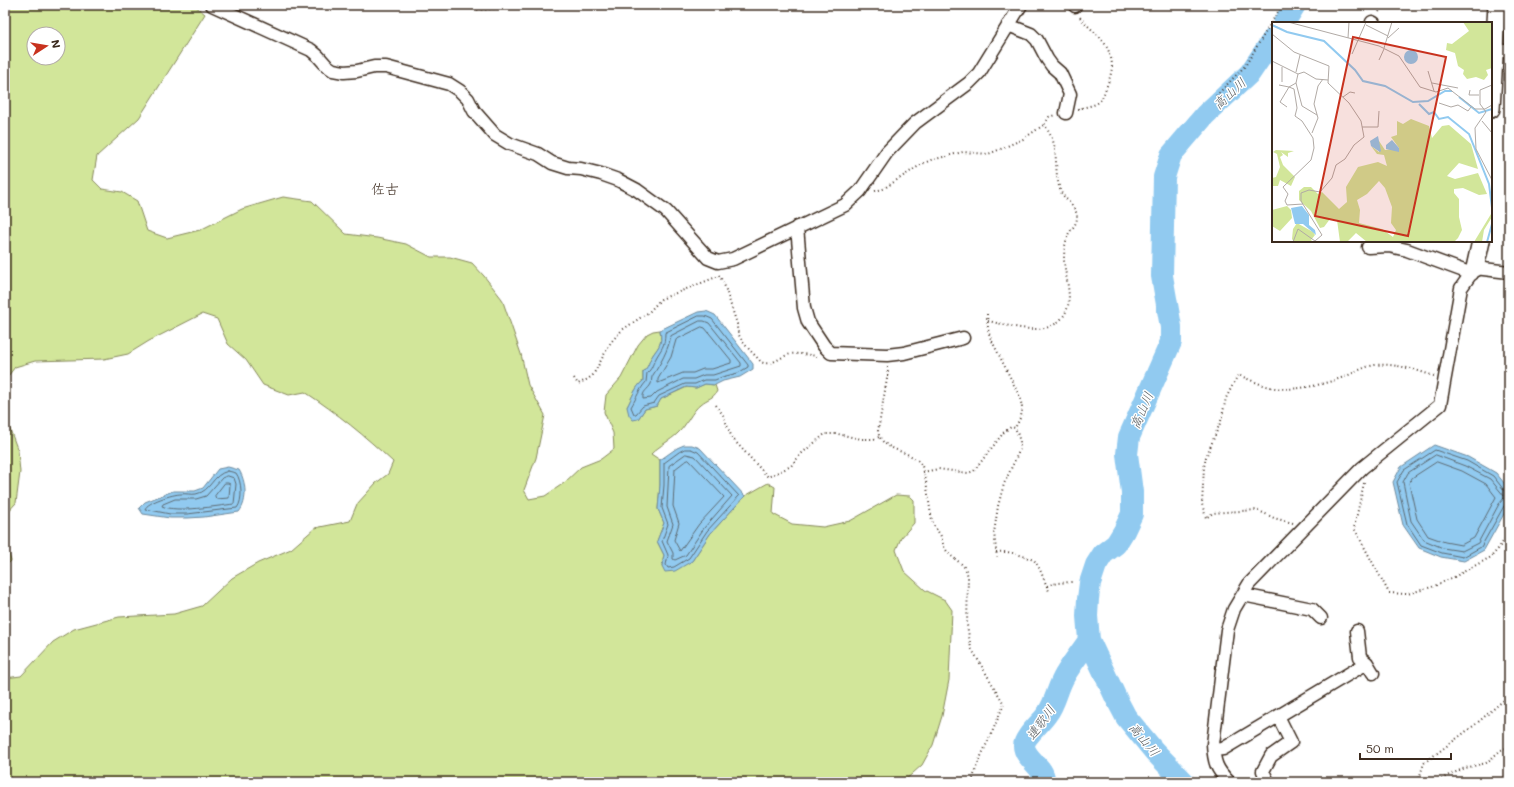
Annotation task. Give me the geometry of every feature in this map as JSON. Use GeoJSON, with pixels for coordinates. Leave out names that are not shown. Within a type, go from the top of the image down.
{"type":"FeatureCollection","features":[{"type":"Feature","properties":{"kind":"street"},"geometry":{"type":"LineString","coordinates":[[212,5],[311,50],[333,70],[344,72],[357,71],[374,66],[386,67],[449,84],[460,91],[468,99],[474,111],[496,134],[510,144],[538,154],[552,163],[568,168],[601,174],[618,180],[637,190],[666,211],[704,253],[713,261],[718,262],[732,259],[845,205],[860,191],[888,152],[915,123],[969,83],[979,73],[1021,5]]}},
{"type":"Feature","properties":{"kind":"street"},"geometry":{"type":"LineString","coordinates":[[1492,102],[1498,51],[1497,5]]}},
{"type":"Feature","properties":{"kind":"street"},"geometry":{"type":"LineString","coordinates":[[1008,25],[1031,34],[1037,40],[1047,60],[1060,73],[1070,94],[1066,113]]}},
{"type":"Feature","properties":{"kind":"street"},"geometry":{"type":"LineString","coordinates":[[797,227],[804,308],[808,322],[821,342],[831,353],[887,355],[904,353],[963,338]]}},
{"type":"Feature","properties":{"kind":"street"},"geometry":{"type":"LineString","coordinates":[[1229,782],[1214,762],[1213,744],[1227,630],[1234,609],[1249,584],[1362,468],[1440,406],[1462,288],[1473,271],[1481,242]]}},
{"type":"Feature","properties":{"kind":"street"},"geometry":{"type":"LineString","coordinates":[[1368,247],[1389,246],[1407,250],[1473,271],[1509,272]]}},
{"type":"Feature","properties":{"kind":"street"},"geometry":{"type":"LineString","coordinates":[[1243,595],[1312,609],[1321,618]]}},
{"type":"Feature","properties":{"kind":"street"},"geometry":{"type":"LineString","coordinates":[[1214,750],[1223,749],[1278,716],[1370,668],[1360,657],[1357,631]]}},
{"type":"Feature","properties":{"kind":"street"},"geometry":{"type":"LineString","coordinates":[[1268,782],[1263,771],[1271,756],[1291,742],[1278,716]]}},
{"type":"Feature","properties":{"kind":"path"},"geometry":{"type":"LineString","coordinates":[[462,5],[474,10],[481,10],[508,5]]}},
{"type":"Feature","properties":{"kind":"path"},"geometry":{"type":"LineString","coordinates":[[860,191],[869,192],[883,189],[922,164],[931,160],[963,152],[988,154],[1023,139],[1044,124],[1049,117],[1098,102],[1103,96],[1113,66],[1110,55],[1104,43],[1083,22],[1074,5]]}},
{"type":"Feature","properties":{"kind":"path"},"geometry":{"type":"LineString","coordinates":[[1216,96],[1245,66],[1282,5]]}},
{"type":"Feature","properties":{"kind":"path"},"geometry":{"type":"LineString","coordinates":[[988,321],[1042,329],[1052,326],[1060,320],[1069,303],[1064,260],[1065,245],[1069,233],[1075,225],[1077,217],[1075,209],[1066,200],[1061,191],[1056,175],[1052,141],[1044,124]]}},
{"type":"Feature","properties":{"kind":"path"},"geometry":{"type":"LineString","coordinates":[[718,262],[719,276],[724,284],[737,324],[736,331],[738,336],[762,362],[766,364],[771,363],[790,354],[825,357],[831,353]]}},
{"type":"Feature","properties":{"kind":"path"},"geometry":{"type":"LineString","coordinates":[[574,378],[578,384],[588,380],[593,375],[611,342],[622,330],[649,312],[661,299],[719,276]]}},
{"type":"Feature","properties":{"kind":"path"},"geometry":{"type":"LineString","coordinates":[[987,314],[990,337],[1019,395],[1022,405],[1022,414],[1014,428]]}},
{"type":"Feature","properties":{"kind":"path"},"geometry":{"type":"LineString","coordinates":[[887,355],[887,379],[878,431],[879,437],[888,446],[912,457],[921,464],[924,472],[933,525],[940,533],[943,546],[946,551],[964,565],[967,570],[967,625],[971,648],[1004,704],[994,730],[977,765],[972,782]]}},
{"type":"Feature","properties":{"kind":"path"},"geometry":{"type":"LineString","coordinates":[[1307,526],[1274,518],[1257,510],[1225,512],[1213,514],[1206,518],[1203,512],[1204,467],[1206,457],[1221,422],[1226,398],[1238,375],[1275,388],[1292,388],[1318,385],[1342,378],[1363,368],[1376,365],[1405,367],[1445,379]]}},
{"type":"Feature","properties":{"kind":"path"},"geometry":{"type":"LineString","coordinates":[[716,405],[732,438],[768,477],[790,466],[801,454],[825,434],[838,434],[874,440],[879,437]]}},
{"type":"Feature","properties":{"kind":"path"},"geometry":{"type":"LineString","coordinates":[[924,472],[938,470],[968,473],[974,471],[1004,432],[1011,427],[1014,428]]}},
{"type":"Feature","properties":{"kind":"path"},"geometry":{"type":"LineString","coordinates":[[997,557],[994,533],[998,506],[1004,484],[1020,449],[1017,431],[1014,428]]}},
{"type":"Feature","properties":{"kind":"path"},"geometry":{"type":"LineString","coordinates":[[1362,468],[1364,484],[1354,528],[1389,593],[1407,594],[1432,587],[1454,577],[1491,557],[1509,532]]}},
{"type":"Feature","properties":{"kind":"path"},"geometry":{"type":"LineString","coordinates":[[996,552],[1015,552],[1028,559],[1034,560],[1039,566],[1049,591]]}},
{"type":"Feature","properties":{"kind":"path"},"geometry":{"type":"LineString","coordinates":[[1047,586],[1057,582],[1072,582]]}},
{"type":"Feature","properties":{"kind":"path"},"geometry":{"type":"LineString","coordinates":[[1418,782],[1424,763],[1476,724],[1505,699],[1509,698]]}},
{"type":"Feature","properties":{"kind":"path"},"geometry":{"type":"LineString","coordinates":[[1438,782],[1447,776],[1466,768],[1486,763],[1501,750],[1509,747]]}},
{"type":"Feature","properties":{"kind":"green space"},"geometry":{"type":"Polygon","coordinates":[[[5,5],[194,5],[205,14],[139,118],[97,156],[93,180],[102,189],[122,192],[137,201],[147,231],[167,238],[200,230],[242,209],[283,197],[312,201],[346,234],[406,244],[431,257],[450,257],[472,263],[502,299],[521,354],[528,385],[545,415],[536,458],[524,490],[529,499],[545,496],[564,483],[581,467],[601,459],[614,449],[613,433],[604,412],[606,395],[621,378],[638,345],[647,334],[660,330],[661,339],[659,346],[643,372],[643,381],[636,389],[627,407],[638,419],[645,409],[657,406],[661,399],[687,387],[696,388],[705,384],[715,385],[717,391],[712,397],[698,407],[678,433],[651,454],[660,460],[658,509],[664,523],[657,541],[664,555],[662,566],[692,561],[710,534],[745,496],[768,483],[775,487],[773,514],[792,524],[823,527],[850,521],[896,495],[910,496],[914,500],[914,523],[901,538],[896,550],[904,571],[925,590],[945,600],[952,610],[949,680],[942,716],[933,745],[922,765],[903,782],[5,782],[5,678],[21,676],[53,642],[74,629],[119,617],[174,614],[202,606],[232,578],[258,563],[291,549],[315,528],[350,521],[357,504],[376,483],[388,474],[393,462],[350,425],[305,392],[289,395],[263,385],[246,360],[228,344],[217,319],[202,314],[149,341],[128,354],[104,359],[35,361],[15,367],[5,380],[5,5]]]}},
{"type":"Feature","properties":{"kind":"green space"},"geometry":{"type":"Polygon","coordinates":[[[5,416],[18,451],[20,472],[16,503],[5,515],[5,416]]]}},
{"type":"Feature","properties":{"kind":"green space"},"geometry":{"type":"Polygon","coordinates":[[[5,540],[11,561],[5,567],[5,540]]]}},
{"type":"Feature","properties":{"kind":"water"},"geometry":{"type":"Polygon","coordinates":[[[706,311],[715,315],[753,364],[753,369],[740,377],[723,381],[715,385],[705,384],[696,388],[686,387],[661,399],[657,406],[645,409],[638,419],[633,420],[629,415],[627,407],[636,389],[643,381],[643,372],[659,346],[661,339],[660,330],[698,312],[706,311]]]}},
{"type":"Feature","properties":{"kind":"water"},"geometry":{"type":"Polygon","coordinates":[[[684,445],[692,445],[700,448],[745,496],[710,534],[692,561],[675,571],[665,572],[662,566],[664,555],[657,541],[664,523],[658,509],[660,460],[684,445]]]}},
{"type":"Feature","properties":{"kind":"water"},"geometry":{"type":"Polygon","coordinates":[[[1434,445],[1468,457],[1496,473],[1509,489],[1509,505],[1484,550],[1464,561],[1441,557],[1419,548],[1403,525],[1393,482],[1401,467],[1434,445]]]}},
{"type":"Feature","properties":{"kind":"water"},"geometry":{"type":"Polygon","coordinates":[[[228,467],[239,470],[243,480],[245,497],[239,512],[204,517],[170,518],[143,514],[139,508],[145,502],[173,491],[195,491],[203,488],[218,469],[228,467]]]}},
{"type":"Feature","properties":{"kind":"waterway","name":"高山川"},"geometry":{"type":"LineString","coordinates":[[1285,22],[1295,5]]}},
{"type":"Feature","properties":{"kind":"waterway","name":"高山川"},"geometry":{"type":"LineString","coordinates":[[1184,782],[1154,751],[1126,717],[1116,698],[1089,640],[1087,616],[1088,599],[1090,583],[1096,565],[1103,554],[1116,544],[1132,514],[1132,492],[1127,454],[1129,437],[1171,342],[1171,327],[1162,276],[1164,177],[1171,155],[1205,115],[1250,73],[1272,40]]}},
{"type":"Feature","properties":{"kind":"waterway","name":"連歌川"},"geometry":{"type":"LineString","coordinates":[[1044,782],[1042,772],[1025,751],[1025,742],[1045,717],[1055,700],[1065,675],[1089,640]]}},
{"type":"Feature","properties":{"kind":"district","name":"佐古"},"geometry":{"type":"Point","coordinates":[385,188]}}]}
